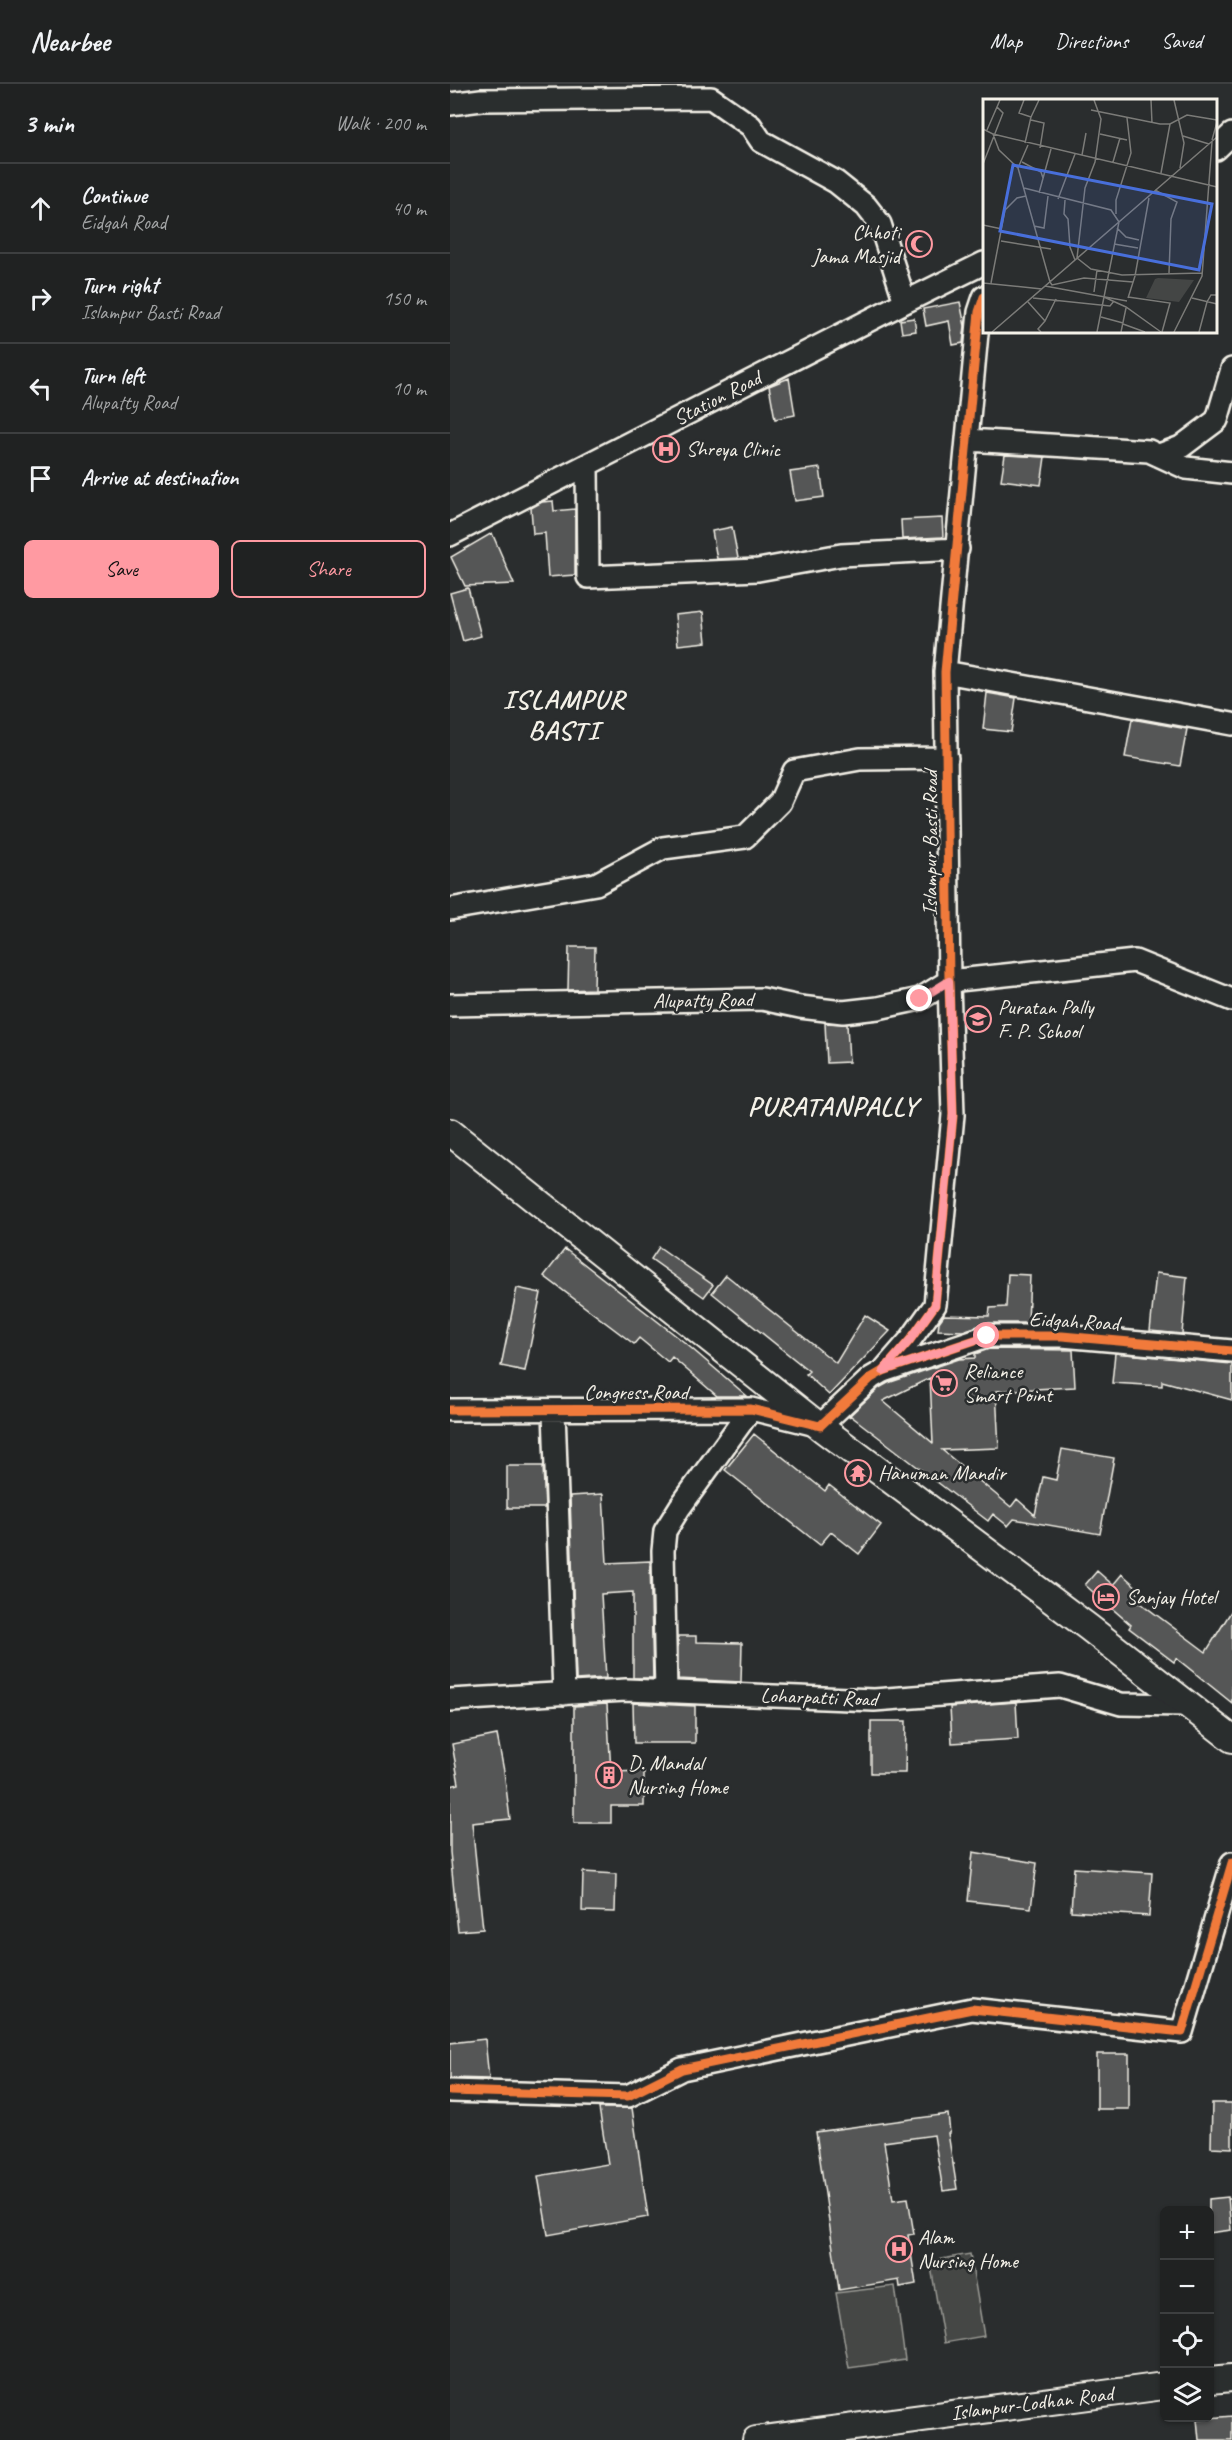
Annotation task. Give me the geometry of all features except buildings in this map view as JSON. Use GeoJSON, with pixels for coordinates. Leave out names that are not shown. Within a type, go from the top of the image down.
{"type":"FeatureCollection","features":[{"type":"Feature","properties":{"kind":"main road"},"geometry":{"type":"LineString","coordinates":[[450,1132],[820,1426],[1088,1627],[1232,1739]]}},
{"type":"Feature","properties":{"kind":"main road"},"geometry":{"type":"LineString","coordinates":[[1214,2380],[1232,2378]]}},
{"type":"Feature","properties":{"kind":"main road","name":"Islampur-Lodhan Road"},"geometry":{"type":"LineString","coordinates":[[756,2440],[1160,2387]]}},
{"type":"Feature","properties":{"kind":"street"},"geometry":{"type":"LineString","coordinates":[[450,104],[481,92],[711,98],[750,126],[761,141],[836,182],[866,206],[880,224],[905,302]]}},
{"type":"Feature","properties":{"kind":"street"},"geometry":{"type":"LineString","coordinates":[[1217,147],[1232,134]]}},
{"type":"Feature","properties":{"kind":"street"},"geometry":{"type":"LineString","coordinates":[[1217,154],[1232,160]]}},
{"type":"Feature","properties":{"kind":"street","name":"Station Road"},"geometry":{"type":"LineString","coordinates":[[450,535],[983,263]]}},
{"type":"Feature","properties":{"kind":"street","name":"Islampur Basti Road"},"geometry":{"type":"LineString","coordinates":[[883,1371],[910,1340],[935,1305],[953,1114],[945,672],[979,312],[983,300]]}},
{"type":"Feature","properties":{"kind":"street"},"geometry":{"type":"LineString","coordinates":[[1159,455],[1180,447],[1217,420],[1232,369]]}},
{"type":"Feature","properties":{"kind":"street"},"geometry":{"type":"LineString","coordinates":[[968,440],[1149,451],[1186,468],[1232,473]]}},
{"type":"Feature","properties":{"kind":"street"},"geometry":{"type":"LineString","coordinates":[[587,465],[588,577],[758,570],[841,555],[958,549]]}},
{"type":"Feature","properties":{"kind":"street"},"geometry":{"type":"LineString","coordinates":[[945,672],[1232,724]]}},
{"type":"Feature","properties":{"kind":"street"},"geometry":{"type":"LineString","coordinates":[[450,909],[596,884],[663,848],[745,837],[780,802],[795,771],[860,759],[947,758]]}},
{"type":"Feature","properties":{"kind":"street"},"geometry":{"type":"LineString","coordinates":[[949,981],[1135,961],[1232,1000]]}},
{"type":"Feature","properties":{"kind":"street","name":"Alupatty Road"},"geometry":{"type":"LineString","coordinates":[[450,1005],[762,999],[800,1007],[843,1012],[878,1008],[920,999],[949,981]]}},
{"type":"Feature","properties":{"kind":"street","name":"Eidgah Road"},"geometry":{"type":"LineString","coordinates":[[883,1371],[987,1336],[1062,1336],[1232,1351]]}},
{"type":"Feature","properties":{"kind":"street"},"geometry":{"type":"LineString","coordinates":[[820,1426],[870,1378],[883,1371]]}},
{"type":"Feature","properties":{"kind":"street"},"geometry":{"type":"LineString","coordinates":[[666,1692],[663,1551],[665,1531],[751,1409]]}},
{"type":"Feature","properties":{"kind":"street","name":"Congress Road"},"geometry":{"type":"LineString","coordinates":[[450,1410],[751,1409],[820,1426]]}},
{"type":"Feature","properties":{"kind":"street"},"geometry":{"type":"LineString","coordinates":[[554,1411],[564,1694]]}},
{"type":"Feature","properties":{"kind":"street","name":"Loharpatti Road"},"geometry":{"type":"LineString","coordinates":[[450,1700],[626,1690],[874,1700],[1060,1686],[1121,1704],[1186,1705]]}},
{"type":"Feature","properties":{"kind":"street"},"geometry":{"type":"LineString","coordinates":[[450,2091],[628,2096],[682,2069],[972,2009],[1182,2032],[1232,1863]]}},
{"type":"Feature","properties":{"kind":"shaded area"},"geometry":{"type":"Polygon","coordinates":[[[970,2254],[984,2336],[944,2343],[930,2261],[970,2254]]]}},
{"type":"Feature","properties":{"kind":"shaded area"},"geometry":{"type":"Polygon","coordinates":[[[895,2286],[905,2360],[849,2368],[836,2293],[895,2286]]]}},
{"type":"Feature","properties":{"kind":"cycle path"},"geometry":{"type":"LineString","coordinates":[[883,1371],[910,1340],[935,1305],[953,1115],[945,672],[979,312],[983,300]]}},
{"type":"Feature","properties":{"kind":"cycle path"},"geometry":{"type":"LineString","coordinates":[[450,1410],[751,1409],[820,1426],[871,1378],[883,1371],[987,1336],[1062,1336],[1232,1351]]}},
{"type":"Feature","properties":{"kind":"cycle path"},"geometry":{"type":"LineString","coordinates":[[450,2091],[628,2096],[682,2069],[972,2009],[1182,2032],[1232,1863]]}},
{"type":"Feature","properties":{"kind":"place","name":"Chhoti Jama Masjid"},"geometry":{"type":"Point","coordinates":[919,244]}},
{"type":"Feature","properties":{"kind":"place","name":"Shreya Clinic"},"geometry":{"type":"Point","coordinates":[666,449]}},
{"type":"Feature","properties":{"kind":"place","name":"Puratan Pally F. P. School"},"geometry":{"type":"Point","coordinates":[978,1019]}},
{"type":"Feature","properties":{"kind":"place","name":"Reliance Smart Point"},"geometry":{"type":"Point","coordinates":[944,1383]}},
{"type":"Feature","properties":{"kind":"place","name":"Hanuman Mandir"},"geometry":{"type":"Point","coordinates":[858,1473]}},
{"type":"Feature","properties":{"kind":"place","name":"Sanjay Hotel"},"geometry":{"type":"Point","coordinates":[1106,1597]}},
{"type":"Feature","properties":{"kind":"place","name":"D. Mandal Nursing Home"},"geometry":{"type":"Point","coordinates":[609,1775]}},
{"type":"Feature","properties":{"kind":"place","name":"Alam Nursing Home"},"geometry":{"type":"Point","coordinates":[899,2249]}},
{"type":"Feature","properties":{"kind":"district","name":"ISLAMPUR BASTI"},"geometry":{"type":"Point","coordinates":[564,714]}},
{"type":"Feature","properties":{"kind":"district","name":"PURATANPALLY"},"geometry":{"type":"Point","coordinates":[833,1106]}},
{"type":"Feature","properties":{"kind":"route"},"geometry":{"type":"LineString","coordinates":[[920,999],[949,981],[953,1114],[935,1305],[910,1340],[883,1371],[987,1336]]}}]}
